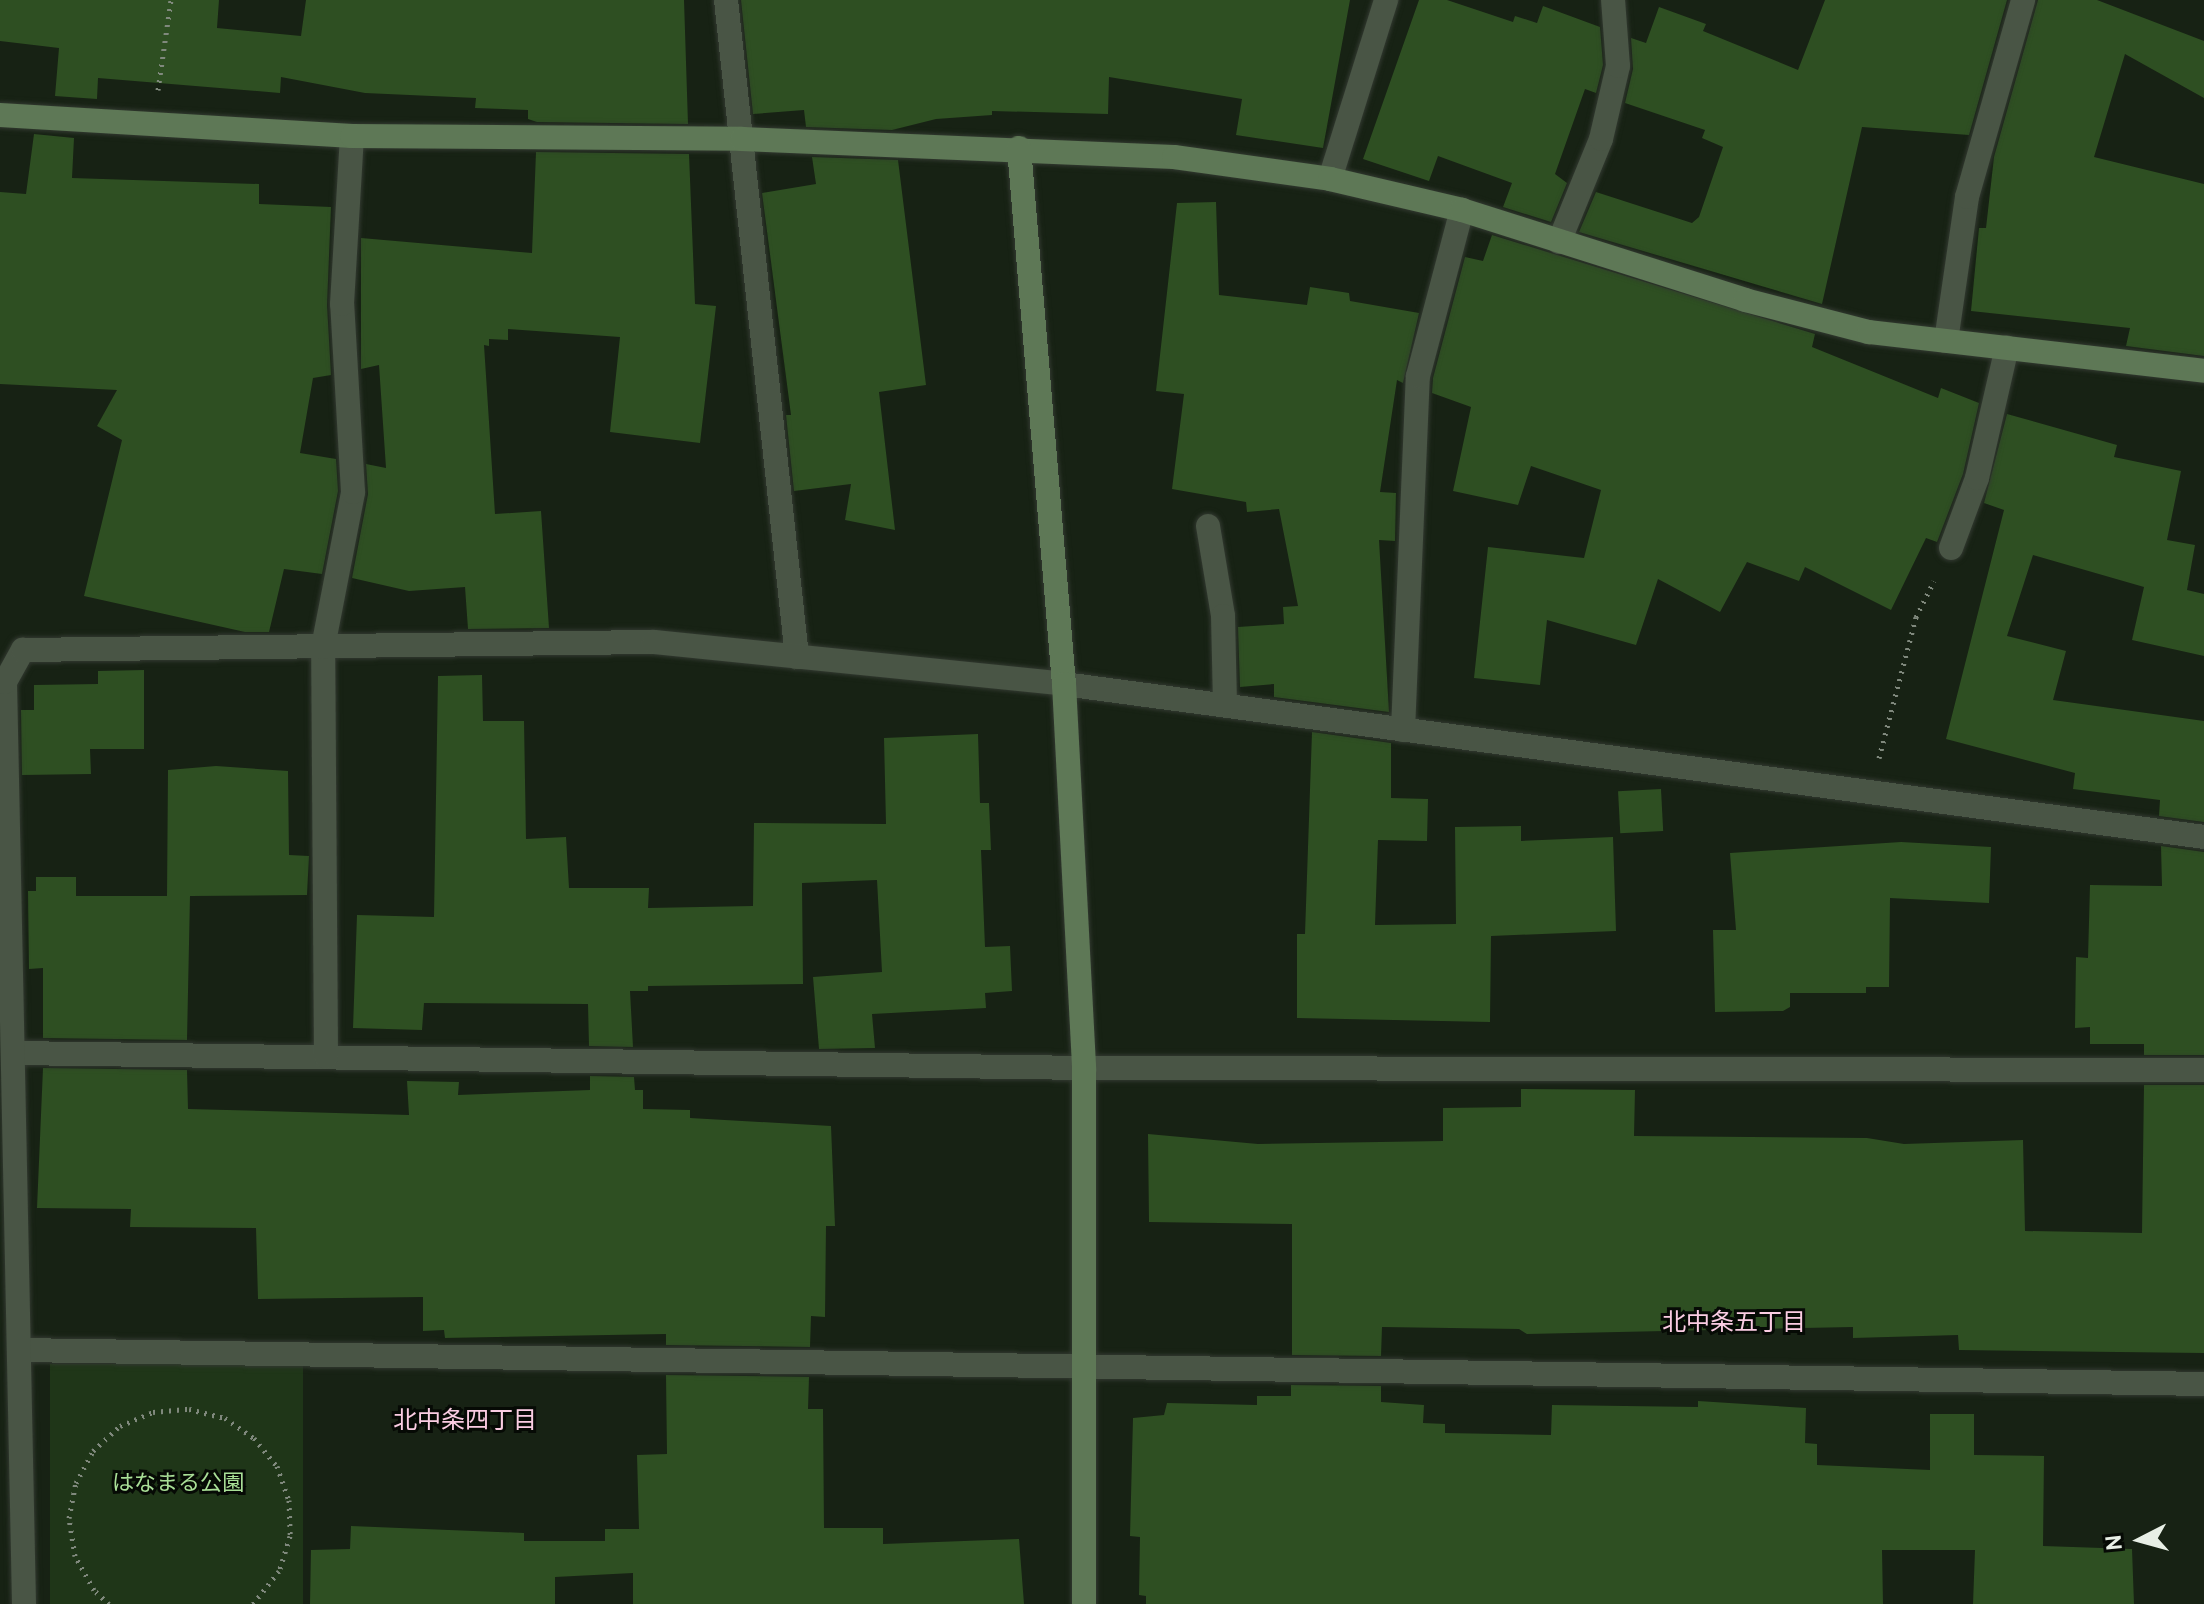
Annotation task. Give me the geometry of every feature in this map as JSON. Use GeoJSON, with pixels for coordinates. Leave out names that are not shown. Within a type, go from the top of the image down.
{"type":"FeatureCollection","features":[{"type":"Feature","properties":{"kind":"street"},"geometry":{"type":"LineString","coordinates":[[726,0],[797,657]]}},
{"type":"Feature","properties":{"kind":"street"},"geometry":{"type":"LineString","coordinates":[[1330,179],[1386,0]]}},
{"type":"Feature","properties":{"kind":"street"},"geometry":{"type":"LineString","coordinates":[[1559,242],[1601,139],[1618,66],[1613,0]]}},
{"type":"Feature","properties":{"kind":"street"},"geometry":{"type":"LineString","coordinates":[[1946,341],[1967,197],[2023,0]]}},
{"type":"Feature","properties":{"kind":"street"},"geometry":{"type":"LineString","coordinates":[[0,115],[352,136],[742,139],[1019,148],[1174,157],[1330,179],[1462,210],[1559,242],[1842,325],[1946,341],[2204,371]]}},
{"type":"Feature","properties":{"kind":"street"},"geometry":{"type":"LineString","coordinates":[[326,1057],[323,647],[353,492],[342,304],[352,136]]}},
{"type":"Feature","properties":{"kind":"street"},"geometry":{"type":"LineString","coordinates":[[1019,148],[1064,684],[1084,1068],[1084,1604]]}},
{"type":"Feature","properties":{"kind":"street"},"geometry":{"type":"LineString","coordinates":[[1403,730],[1418,376],[1462,210]]}},
{"type":"Feature","properties":{"kind":"street"},"geometry":{"type":"LineString","coordinates":[[1951,548],[1977,478],[2007,347]]}},
{"type":"Feature","properties":{"kind":"street"},"geometry":{"type":"LineString","coordinates":[[1208,526],[1223,616],[1225,705]]}},
{"type":"Feature","properties":{"kind":"street"},"geometry":{"type":"LineString","coordinates":[[24,1604],[5,682],[23,650],[654,642],[1064,684],[2204,837]]}},
{"type":"Feature","properties":{"kind":"street"},"geometry":{"type":"LineString","coordinates":[[13,1053],[1084,1068],[2204,1070]]}},
{"type":"Feature","properties":{"kind":"street"},"geometry":{"type":"LineString","coordinates":[[19,1350],[2204,1384]]}},
{"type":"Feature","properties":{"kind":"path"},"geometry":{"type":"LineString","coordinates":[[153,124],[171,0]]}},
{"type":"Feature","properties":{"kind":"path"},"geometry":{"type":"LineString","coordinates":[[1874,793],[1916,617],[1951,548]]}},
{"type":"Feature","properties":{"kind":"path"},"geometry":{"type":"LineString","coordinates":[[109,1604],[94,1590],[75,1556],[69,1518],[76,1483],[93,1451],[120,1426],[153,1412],[189,1409],[225,1418],[254,1438],[277,1466],[289,1500],[290,1536],[279,1571],[253,1604]]}},
{"type":"Feature","properties":{"kind":"green space","name":"はなまる公園"},"geometry":{"type":"Polygon","coordinates":[[[50,1364],[303,1364],[303,1604],[50,1604],[50,1364]]]}},
{"type":"Feature","properties":{"kind":"building"},"geometry":{"type":"Polygon","coordinates":[[[0,0],[219,0],[217,28],[301,36],[306,0],[684,0],[688,124],[537,122],[528,119],[528,110],[475,108],[476,98],[365,93],[281,77],[280,93],[98,78],[97,99],[55,96],[59,48],[0,41],[0,0]]]}},
{"type":"Feature","properties":{"kind":"building"},"geometry":{"type":"Polygon","coordinates":[[[741,0],[1350,0],[1323,148],[1236,135],[1242,99],[1109,77],[1108,114],[992,111],[992,115],[936,119],[892,130],[806,127],[804,110],[753,114],[741,0]]]}},
{"type":"Feature","properties":{"kind":"building"},"geometry":{"type":"Polygon","coordinates":[[[1419,0],[1447,0],[1513,22],[1515,16],[1537,23],[1543,6],[1600,27],[1603,65],[1596,93],[1585,89],[1555,174],[1567,183],[1551,222],[1503,207],[1512,183],[1438,156],[1429,181],[1363,159],[1419,0]]]}},
{"type":"Feature","properties":{"kind":"building"},"geometry":{"type":"Polygon","coordinates":[[[1825,0],[2007,0],[1969,135],[1862,127],[1822,304],[1579,232],[1596,192],[1692,223],[1699,217],[1723,147],[1702,138],[1705,130],[1625,103],[1633,69],[1631,38],[1646,43],[1659,7],[1706,24],[1703,31],[1798,70],[1825,0]]]}},
{"type":"Feature","properties":{"kind":"building"},"geometry":{"type":"Polygon","coordinates":[[[2038,0],[2097,0],[2204,41],[2204,98],[2125,54],[2094,157],[2204,184],[2204,356],[2126,346],[2130,328],[1971,311],[1979,228],[1986,228],[1994,157],[2038,0]]]}},
{"type":"Feature","properties":{"kind":"building"},"geometry":{"type":"Polygon","coordinates":[[[34,134],[74,138],[72,178],[259,184],[259,204],[331,207],[327,305],[331,375],[313,378],[300,453],[336,459],[338,491],[322,574],[284,569],[269,632],[245,632],[84,596],[122,440],[97,426],[117,390],[0,384],[0,192],[26,194],[34,134]]]}},
{"type":"Feature","properties":{"kind":"building"},"geometry":{"type":"Polygon","coordinates":[[[536,152],[689,154],[695,304],[716,306],[700,443],[610,432],[620,337],[508,329],[508,340],[489,339],[489,346],[484,345],[495,514],[541,511],[549,628],[468,629],[465,587],[409,591],[352,578],[368,494],[366,464],[386,468],[379,365],[361,369],[361,238],[532,253],[536,152]]]}},
{"type":"Feature","properties":{"kind":"building"},"geometry":{"type":"Polygon","coordinates":[[[812,157],[898,160],[926,385],[879,392],[895,530],[845,520],[851,484],[794,491],[786,415],[791,415],[762,193],[816,184],[812,157]]]}},
{"type":"Feature","properties":{"kind":"building"},"geometry":{"type":"Polygon","coordinates":[[[1216,202],[1219,295],[1307,305],[1310,287],[1349,293],[1350,301],[1419,313],[1403,383],[1397,380],[1380,492],[1396,493],[1395,541],[1379,540],[1389,712],[1274,697],[1274,684],[1240,687],[1238,627],[1284,624],[1283,607],[1298,606],[1279,509],[1247,512],[1246,502],[1172,489],[1184,394],[1156,391],[1177,203],[1216,202]]]}},
{"type":"Feature","properties":{"kind":"building"},"geometry":{"type":"Polygon","coordinates":[[[1492,235],[1815,334],[1812,347],[1938,398],[1941,388],[1979,403],[1963,474],[1937,542],[1926,538],[1891,610],[1805,567],[1799,581],[1747,562],[1720,612],[1658,579],[1636,645],[1547,620],[1540,685],[1474,678],[1488,547],[1584,558],[1601,490],[1531,466],[1518,505],[1453,491],[1471,407],[1432,393],[1433,378],[1465,257],[1483,261],[1492,235]]]}},
{"type":"Feature","properties":{"kind":"building"},"geometry":{"type":"Polygon","coordinates":[[[2007,414],[2117,445],[2114,457],[2181,471],[2167,540],[2195,545],[2187,590],[2204,594],[2204,656],[2132,640],[2144,587],[2033,555],[2007,636],[2066,651],[2053,700],[2204,721],[2204,822],[2159,816],[2160,800],[2073,789],[2075,773],[1946,739],[2004,510],[1984,503],[2007,414]]]}},
{"type":"Feature","properties":{"kind":"building"},"geometry":{"type":"Polygon","coordinates":[[[144,670],[144,749],[90,749],[91,774],[22,775],[21,710],[34,710],[34,685],[98,684],[98,671],[144,670]]]}},
{"type":"Feature","properties":{"kind":"building"},"geometry":{"type":"Polygon","coordinates":[[[482,675],[483,721],[524,721],[526,839],[566,837],[569,888],[649,888],[648,908],[753,906],[754,823],[886,824],[884,738],[978,734],[980,803],[989,803],[991,850],[981,850],[985,947],[1010,946],[1012,991],[985,993],[986,1008],[872,1014],[875,1048],[819,1049],[813,977],[882,972],[877,880],[802,883],[803,984],[648,986],[648,991],[630,991],[633,1047],[589,1046],[588,1004],[424,1003],[422,1030],[353,1028],[357,915],[434,917],[438,676],[482,675]]]}},
{"type":"Feature","properties":{"kind":"building"},"geometry":{"type":"Polygon","coordinates":[[[1312,732],[1391,743],[1391,798],[1428,799],[1427,841],[1378,840],[1375,925],[1456,924],[1455,827],[1521,826],[1521,841],[1613,837],[1616,931],[1491,936],[1490,1022],[1297,1018],[1297,934],[1305,934],[1312,732]]]}},
{"type":"Feature","properties":{"kind":"building"},"geometry":{"type":"Polygon","coordinates":[[[216,766],[288,771],[289,855],[309,856],[307,895],[190,896],[187,1040],[43,1038],[43,968],[29,969],[28,891],[36,891],[36,877],[76,877],[76,896],[167,896],[168,770],[216,766]]]}},
{"type":"Feature","properties":{"kind":"building"},"geometry":{"type":"Polygon","coordinates":[[[1661,789],[1663,831],[1620,833],[1618,791],[1661,789]]]}},
{"type":"Feature","properties":{"kind":"building"},"geometry":{"type":"Polygon","coordinates":[[[1901,842],[1991,847],[1989,903],[1890,898],[1889,987],[1866,987],[1866,993],[1790,993],[1790,1007],[1783,1011],[1715,1012],[1713,930],[1736,930],[1730,853],[1901,842]]]}},
{"type":"Feature","properties":{"kind":"building"},"geometry":{"type":"Polygon","coordinates":[[[2161,846],[2204,852],[2204,1055],[2144,1055],[2144,1044],[2090,1044],[2090,1027],[2075,1028],[2076,957],[2088,958],[2090,885],[2162,886],[2161,846]]]}},
{"type":"Feature","properties":{"kind":"building"},"geometry":{"type":"Polygon","coordinates":[[[43,1068],[187,1070],[188,1109],[409,1115],[407,1081],[459,1082],[458,1095],[590,1090],[590,1076],[634,1077],[635,1090],[643,1090],[643,1109],[690,1110],[690,1118],[831,1126],[835,1226],[826,1226],[825,1317],[811,1316],[810,1347],[666,1345],[666,1334],[445,1338],[444,1330],[423,1331],[423,1297],[258,1299],[256,1228],[130,1227],[131,1209],[37,1208],[43,1068]]]}},
{"type":"Feature","properties":{"kind":"building"},"geometry":{"type":"Polygon","coordinates":[[[2144,1085],[2204,1085],[2204,1353],[1959,1350],[1958,1335],[1853,1338],[1853,1327],[1527,1334],[1519,1329],[1382,1327],[1381,1356],[1292,1355],[1292,1224],[1149,1222],[1148,1134],[1258,1144],[1443,1141],[1443,1108],[1521,1107],[1521,1089],[1635,1090],[1634,1136],[1867,1138],[1904,1144],[2023,1140],[2025,1231],[2142,1233],[2144,1085]]]}},
{"type":"Feature","properties":{"kind":"building"},"geometry":{"type":"Polygon","coordinates":[[[666,1375],[809,1377],[808,1409],[823,1409],[824,1528],[883,1528],[883,1544],[1019,1539],[1024,1604],[633,1604],[633,1573],[555,1577],[555,1604],[310,1604],[311,1550],[350,1549],[351,1526],[524,1533],[524,1541],[605,1541],[605,1529],[639,1529],[637,1455],[667,1454],[666,1375]]]}},
{"type":"Feature","properties":{"kind":"building"},"geometry":{"type":"Polygon","coordinates":[[[1291,1385],[1381,1386],[1381,1402],[1424,1405],[1423,1423],[1445,1424],[1445,1433],[1551,1435],[1552,1405],[1698,1407],[1698,1401],[1806,1408],[1805,1443],[1817,1444],[1817,1465],[1930,1470],[1930,1414],[1974,1414],[1974,1455],[2044,1456],[2043,1546],[2132,1549],[2134,1604],[1973,1604],[1975,1550],[1882,1550],[1883,1604],[1146,1604],[1146,1596],[1139,1595],[1140,1537],[1130,1536],[1133,1418],[1164,1415],[1167,1403],[1257,1405],[1257,1396],[1291,1396],[1291,1385]]]}},
{"type":"Feature","properties":{"kind":"district","name":"北中条五丁目"},"geometry":{"type":"Point","coordinates":[1734,1325]}},
{"type":"Feature","properties":{"kind":"district","name":"北中条四丁目"},"geometry":{"type":"Point","coordinates":[465,1423]}}]}
